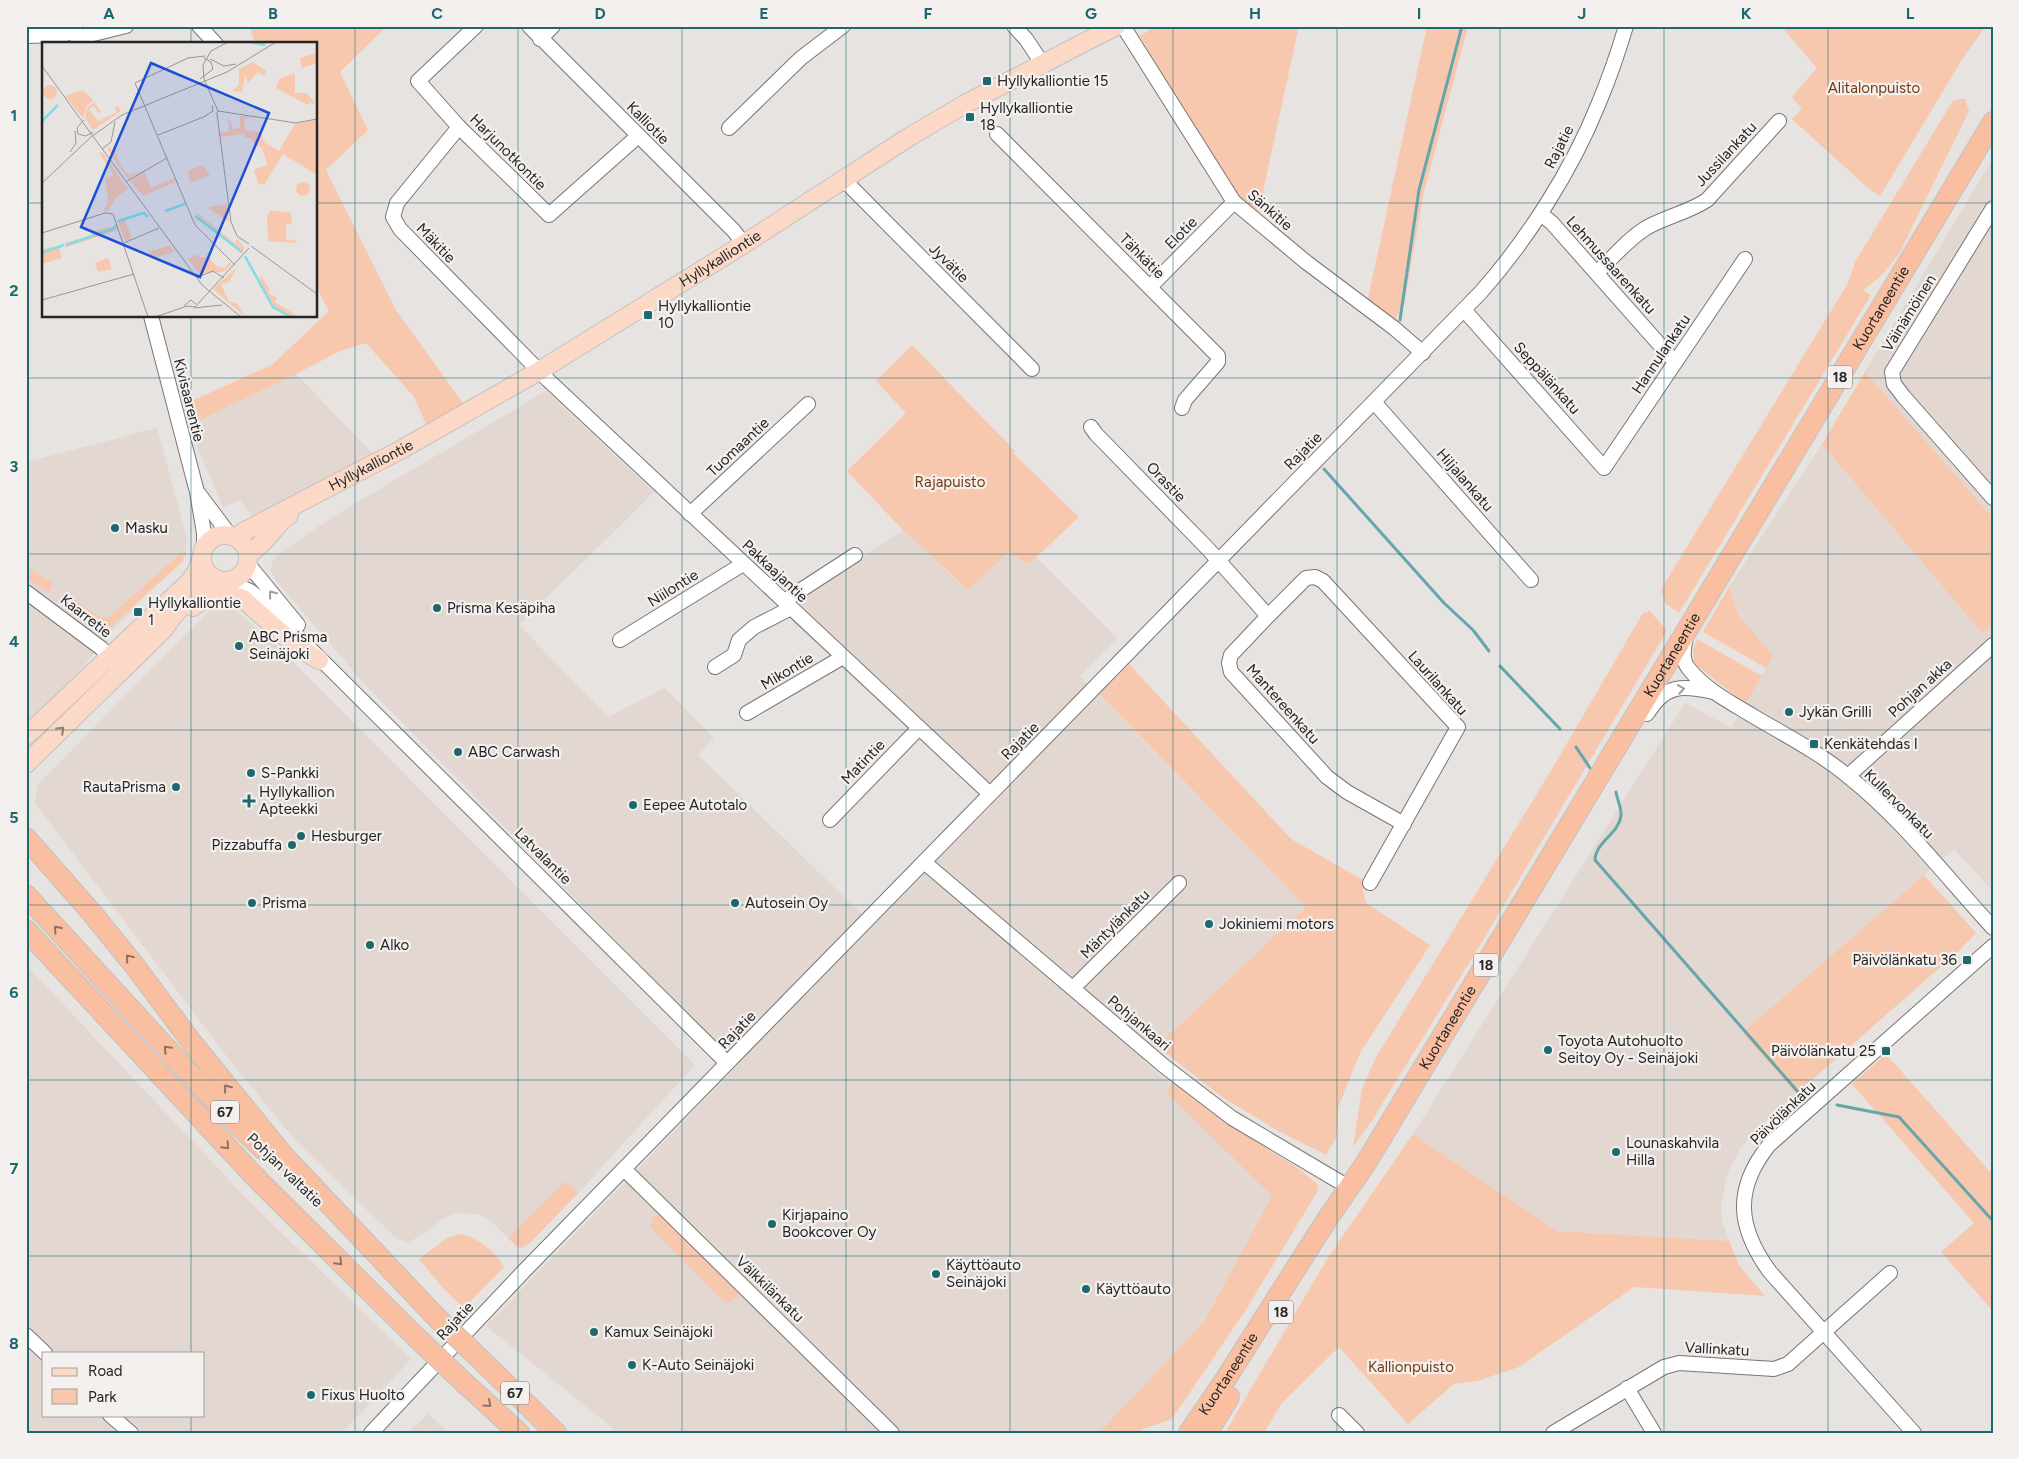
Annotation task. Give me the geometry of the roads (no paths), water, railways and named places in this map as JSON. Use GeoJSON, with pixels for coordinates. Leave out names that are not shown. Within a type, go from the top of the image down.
{"type":"FeatureCollection","features":[{"type":"Feature","properties":{"kind":"highway","name":"Kuortaneentie"},"geometry":{"type":"LineString","coordinates":[[1189,1433],[1227,1377],[1326,1221],[1350,1188],[1993,122]]}},
{"type":"Feature","properties":{"kind":"highway"},"geometry":{"type":"LineString","coordinates":[[26,838],[92,913],[134,965],[199,1052],[283,1155],[437,1318]]}},
{"type":"Feature","properties":{"kind":"highway","name":"Pohjan valtatie"},"geometry":{"type":"LineString","coordinates":[[26,895],[224,1111],[556,1433]]}},
{"type":"Feature","properties":{"kind":"highway","name":"Pohjan valtatie"},"geometry":{"type":"LineString","coordinates":[[26,930],[258,1180],[416,1338],[519,1433]]}},
{"type":"Feature","properties":{"kind":"highway"},"geometry":{"type":"LineString","coordinates":[[26,945],[80,1002],[142,1056]]}},
{"type":"Feature","properties":{"kind":"highway","name":"Kuortaneentie"},"geometry":{"type":"LineString","coordinates":[[1207,1433],[1334,1226],[1350,1188]]}},
{"type":"Feature","properties":{"kind":"main road","name":"Hyllykalliontie"},"geometry":{"type":"LineString","coordinates":[[233,536],[421,438],[539,371],[965,104],[1116,26]]}},
{"type":"Feature","properties":{"kind":"main road","name":"Hyllykalliontie"},"geometry":{"type":"LineString","coordinates":[[248,559],[282,520],[322,491]]}},
{"type":"Feature","properties":{"kind":"main road"},"geometry":{"type":"LineString","coordinates":[[26,736],[189,582],[197,571],[203,552],[214,537],[233,536],[246,548],[248,559],[240,576],[208,584],[172,617],[163,630]]}},
{"type":"Feature","properties":{"kind":"main road"},"geometry":{"type":"LineString","coordinates":[[203,552],[205,570],[221,580]]}},
{"type":"Feature","properties":{"kind":"main road"},"geometry":{"type":"LineString","coordinates":[[26,764],[163,630],[205,598],[221,594],[233,595],[242,599],[296,646],[320,660]]}},
{"type":"Feature","properties":{"kind":"street"},"geometry":{"type":"LineString","coordinates":[[26,36],[77,35],[126,26]]}},
{"type":"Feature","properties":{"kind":"street"},"geometry":{"type":"LineString","coordinates":[[199,26],[214,42]]}},
{"type":"Feature","properties":{"kind":"street","name":"Harjunotkontie"},"geometry":{"type":"LineString","coordinates":[[476,26],[418,81],[459,127],[549,215],[638,136]]}},
{"type":"Feature","properties":{"kind":"street","name":"Kalliotie"},"geometry":{"type":"LineString","coordinates":[[529,26],[734,231],[744,244]]}},
{"type":"Feature","properties":{"kind":"street"},"geometry":{"type":"LineString","coordinates":[[540,39],[552,26]]}},
{"type":"Feature","properties":{"kind":"street"},"geometry":{"type":"LineString","coordinates":[[729,128],[801,58],[843,26]]}},
{"type":"Feature","properties":{"kind":"street"},"geometry":{"type":"LineString","coordinates":[[1014,26],[1026,39],[1042,64]]}},
{"type":"Feature","properties":{"kind":"street","name":"Sänkitie"},"geometry":{"type":"LineString","coordinates":[[1123,26],[1234,202],[1306,262],[1394,328],[1423,353]]}},
{"type":"Feature","properties":{"kind":"street","name":"Rajatie"},"geometry":{"type":"LineString","coordinates":[[371,1433],[990,794],[1464,311],[1500,270],[1541,214],[1569,166],[1598,107],[1626,26]]}},
{"type":"Feature","properties":{"kind":"street","name":"Jussilankatu"},"geometry":{"type":"LineString","coordinates":[[1596,273],[1633,237],[1648,227],[1692,210],[1707,200],[1779,121]]}},
{"type":"Feature","properties":{"kind":"street","name":"Mäkitie"},"geometry":{"type":"LineString","coordinates":[[459,127],[397,202],[393,217],[400,229],[539,371]]}},
{"type":"Feature","properties":{"kind":"street","name":"Tähkätie"},"geometry":{"type":"LineString","coordinates":[[997,134],[1218,356],[1218,362],[1184,400],[1182,408]]}},
{"type":"Feature","properties":{"kind":"street","name":"Jyvätie"},"geometry":{"type":"LineString","coordinates":[[843,179],[1032,369]]}},
{"type":"Feature","properties":{"kind":"street","name":"Elotie"},"geometry":{"type":"LineString","coordinates":[[1150,287],[1234,202]]}},
{"type":"Feature","properties":{"kind":"street","name":"Väinämöinen"},"geometry":{"type":"LineString","coordinates":[[1993,208],[1892,372],[1894,384],[1904,397],[1993,498]]}},
{"type":"Feature","properties":{"kind":"street","name":"Lehmussaarenkatu"},"geometry":{"type":"LineString","coordinates":[[1541,214],[1552,223],[1675,362]]}},
{"type":"Feature","properties":{"kind":"street","name":"Hannulankatu"},"geometry":{"type":"LineString","coordinates":[[1604,468],[1745,259]]}},
{"type":"Feature","properties":{"kind":"street","name":"Seppälänkatu"},"geometry":{"type":"LineString","coordinates":[[1464,311],[1604,468]]}},
{"type":"Feature","properties":{"kind":"street","name":"Kivisaarentie"},"geometry":{"type":"LineString","coordinates":[[152,318],[197,492],[204,533],[203,552]]}},
{"type":"Feature","properties":{"kind":"street","name":"Pakkaajantie"},"geometry":{"type":"LineString","coordinates":[[539,371],[990,794]]}},
{"type":"Feature","properties":{"kind":"street","name":"Hiljalankatu"},"geometry":{"type":"LineString","coordinates":[[1374,402],[1531,580]]}},
{"type":"Feature","properties":{"kind":"street","name":"Tuomaantie"},"geometry":{"type":"LineString","coordinates":[[690,514],[808,404]]}},
{"type":"Feature","properties":{"kind":"street","name":"Orastie"},"geometry":{"type":"LineString","coordinates":[[1091,426],[1096,434],[1218,560]]}},
{"type":"Feature","properties":{"kind":"street","name":"Kivisaarentie"},"geometry":{"type":"LineString","coordinates":[[197,492],[233,536]]}},
{"type":"Feature","properties":{"kind":"street"},"geometry":{"type":"LineString","coordinates":[[715,667],[734,655],[739,640],[754,627],[855,555]]}},
{"type":"Feature","properties":{"kind":"street","name":"Latvalantie"},"geometry":{"type":"LineString","coordinates":[[248,559],[288,614],[326,655],[336,672]]}},
{"type":"Feature","properties":{"kind":"street"},"geometry":{"type":"LineString","coordinates":[[1218,560],[1268,616]]}},
{"type":"Feature","properties":{"kind":"street","name":"Niilontie"},"geometry":{"type":"LineString","coordinates":[[620,640],[743,564]]}},
{"type":"Feature","properties":{"kind":"street","name":"Laurilankatu"},"geometry":{"type":"LineString","coordinates":[[1268,616],[1306,578],[1315,577],[1323,582],[1458,727],[1370,883]]}},
{"type":"Feature","properties":{"kind":"street","name":"Latvalantie"},"geometry":{"type":"LineString","coordinates":[[221,580],[250,591],[259,598],[320,660],[336,672],[727,1064]]}},
{"type":"Feature","properties":{"kind":"street","name":"Kaarretie"},"geometry":{"type":"LineString","coordinates":[[26,592],[48,607],[109,656],[123,670]]}},
{"type":"Feature","properties":{"kind":"street","name":"Mantereenkatu"},"geometry":{"type":"LineString","coordinates":[[1268,616],[1231,655],[1228,663],[1231,672],[1327,777],[1347,792],[1404,824]]}},
{"type":"Feature","properties":{"kind":"street","name":"Kullervonkatu"},"geometry":{"type":"LineString","coordinates":[[1687,632],[1684,648],[1684,659],[1687,668],[1714,693],[1787,735],[1848,776],[1876,799],[1993,928]]}},
{"type":"Feature","properties":{"kind":"street","name":"Pohjan akka"},"geometry":{"type":"LineString","coordinates":[[1848,776],[1993,645]]}},
{"type":"Feature","properties":{"kind":"street","name":"Mikontie"},"geometry":{"type":"LineString","coordinates":[[747,713],[843,657]]}},
{"type":"Feature","properties":{"kind":"street","name":"Kullervonkatu"},"geometry":{"type":"LineString","coordinates":[[1620,741],[1637,729],[1656,701],[1666,693],[1678,688],[1691,687],[1714,693]]}},
{"type":"Feature","properties":{"kind":"street","name":"Matintie"},"geometry":{"type":"LineString","coordinates":[[830,820],[920,728]]}},
{"type":"Feature","properties":{"kind":"street","name":"Pohjankaari"},"geometry":{"type":"LineString","coordinates":[[924,862],[1164,1066],[1232,1118],[1350,1188]]}},
{"type":"Feature","properties":{"kind":"street","name":"Mäntylänkatu"},"geometry":{"type":"LineString","coordinates":[[1073,988],[1179,883]]}},
{"type":"Feature","properties":{"kind":"street","name":"Päivölänkatu"},"geometry":{"type":"LineString","coordinates":[[1911,1431],[1770,1272],[1758,1255],[1751,1240],[1744,1209],[1750,1173],[1769,1145],[1787,1128],[1993,946]]}},
{"type":"Feature","properties":{"kind":"street","name":"Välkkilänkatu"},"geometry":{"type":"LineString","coordinates":[[624,1170],[892,1433]]}},
{"type":"Feature","properties":{"kind":"street","name":"Vallinkatu"},"geometry":{"type":"LineString","coordinates":[[1553,1433],[1664,1367],[1679,1363],[1774,1369],[1788,1364],[1890,1273]]}},
{"type":"Feature","properties":{"kind":"street"},"geometry":{"type":"LineString","coordinates":[[26,1335],[44,1352]]}},
{"type":"Feature","properties":{"kind":"street"},"geometry":{"type":"LineString","coordinates":[[1627,1388],[1654,1433]]}},
{"type":"Feature","properties":{"kind":"street"},"geometry":{"type":"LineString","coordinates":[[1339,1415],[1357,1433]]}},
{"type":"Feature","properties":{"kind":"street"},"geometry":{"type":"LineString","coordinates":[[111,1416],[131,1433]]}},
{"type":"Feature","properties":{"kind":"waterway"},"geometry":{"type":"LineString","coordinates":[[1400,320],[1419,190],[1462,26]]}},
{"type":"Feature","properties":{"kind":"waterway"},"geometry":{"type":"LineString","coordinates":[[1324,469],[1444,603],[1473,630],[1489,651]]}},
{"type":"Feature","properties":{"kind":"waterway"},"geometry":{"type":"LineString","coordinates":[[1500,666],[1560,729]]}},
{"type":"Feature","properties":{"kind":"waterway"},"geometry":{"type":"LineString","coordinates":[[1576,747],[1590,768]]}},
{"type":"Feature","properties":{"kind":"waterway"},"geometry":{"type":"LineString","coordinates":[[1616,792],[1621,816],[1616,828],[1599,848],[1595,860],[1799,1093]]}},
{"type":"Feature","properties":{"kind":"waterway"},"geometry":{"type":"LineString","coordinates":[[1837,1105],[1899,1117],[1993,1221]]}},
{"type":"Feature","properties":{"kind":"place","name":"Hyllykalliontie 15"},"geometry":{"type":"Point","coordinates":[987,81]}},
{"type":"Feature","properties":{"kind":"place","name":"Hyllykalliontie 18"},"geometry":{"type":"Point","coordinates":[970,117]}},
{"type":"Feature","properties":{"kind":"place","name":"Hyllykalliontie 10"},"geometry":{"type":"Point","coordinates":[648,315]}},
{"type":"Feature","properties":{"kind":"place","name":"Masku"},"geometry":{"type":"Point","coordinates":[115,528]}},
{"type":"Feature","properties":{"kind":"place","name":"Prisma Kesäpiha"},"geometry":{"type":"Point","coordinates":[437,608]}},
{"type":"Feature","properties":{"kind":"place","name":"Hyllykalliontie 1"},"geometry":{"type":"Point","coordinates":[138,612]}},
{"type":"Feature","properties":{"kind":"place","name":"ABC Prisma Seinäjoki"},"geometry":{"type":"Point","coordinates":[239,646]}},
{"type":"Feature","properties":{"kind":"place","name":"Jykän Grilli"},"geometry":{"type":"Point","coordinates":[1789,712]}},
{"type":"Feature","properties":{"kind":"place","name":"Kenkätehdas I"},"geometry":{"type":"Point","coordinates":[1814,744]}},
{"type":"Feature","properties":{"kind":"place","name":"ABC Carwash"},"geometry":{"type":"Point","coordinates":[458,752]}},
{"type":"Feature","properties":{"kind":"place","name":"S-Pankki"},"geometry":{"type":"Point","coordinates":[251,773]}},
{"type":"Feature","properties":{"kind":"place","name":"RautaPrisma"},"geometry":{"type":"Point","coordinates":[176,787]}},
{"type":"Feature","properties":{"kind":"place","name":"Hyllykallion Apteekki"},"geometry":{"type":"Point","coordinates":[249,801]}},
{"type":"Feature","properties":{"kind":"place","name":"Eepee Autotalo"},"geometry":{"type":"Point","coordinates":[633,805]}},
{"type":"Feature","properties":{"kind":"place","name":"Hesburger"},"geometry":{"type":"Point","coordinates":[301,836]}},
{"type":"Feature","properties":{"kind":"place","name":"Pizzabuffa"},"geometry":{"type":"Point","coordinates":[292,845]}},
{"type":"Feature","properties":{"kind":"place","name":"Prisma"},"geometry":{"type":"Point","coordinates":[252,903]}},
{"type":"Feature","properties":{"kind":"place","name":"Autosein Oy"},"geometry":{"type":"Point","coordinates":[735,903]}},
{"type":"Feature","properties":{"kind":"place","name":"Jokiniemi motors"},"geometry":{"type":"Point","coordinates":[1209,924]}},
{"type":"Feature","properties":{"kind":"place","name":"Alko"},"geometry":{"type":"Point","coordinates":[370,945]}},
{"type":"Feature","properties":{"kind":"place","name":"Päivölänkatu 36"},"geometry":{"type":"Point","coordinates":[1967,960]}},
{"type":"Feature","properties":{"kind":"place","name":"Toyota Autohuolto Seitoy Oy - Seinäjoki"},"geometry":{"type":"Point","coordinates":[1548,1050]}},
{"type":"Feature","properties":{"kind":"place","name":"Päivölänkatu 25"},"geometry":{"type":"Point","coordinates":[1886,1051]}},
{"type":"Feature","properties":{"kind":"place","name":"Lounaskahvila Hilla"},"geometry":{"type":"Point","coordinates":[1616,1152]}},
{"type":"Feature","properties":{"kind":"place","name":"Kirjapaino Bookcover Oy"},"geometry":{"type":"Point","coordinates":[772,1224]}},
{"type":"Feature","properties":{"kind":"place","name":"Käyttöauto Seinäjoki"},"geometry":{"type":"Point","coordinates":[936,1274]}},
{"type":"Feature","properties":{"kind":"place","name":"Käyttöauto"},"geometry":{"type":"Point","coordinates":[1086,1289]}},
{"type":"Feature","properties":{"kind":"place","name":"Kamux Seinäjoki"},"geometry":{"type":"Point","coordinates":[594,1332]}},
{"type":"Feature","properties":{"kind":"place","name":"K-Auto Seinäjoki"},"geometry":{"type":"Point","coordinates":[632,1365]}},
{"type":"Feature","properties":{"kind":"place","name":"Fixus Huolto"},"geometry":{"type":"Point","coordinates":[311,1395]}},
{"type":"Feature","properties":{"kind":"park label","name":"Alitalonpuisto"},"geometry":{"type":"Point","coordinates":[1874,88]}},
{"type":"Feature","properties":{"kind":"park label","name":"Rajapuisto"},"geometry":{"type":"Point","coordinates":[950,482]}},
{"type":"Feature","properties":{"kind":"park label","name":"Kallionpuisto"},"geometry":{"type":"Point","coordinates":[1411,1367]}}]}
